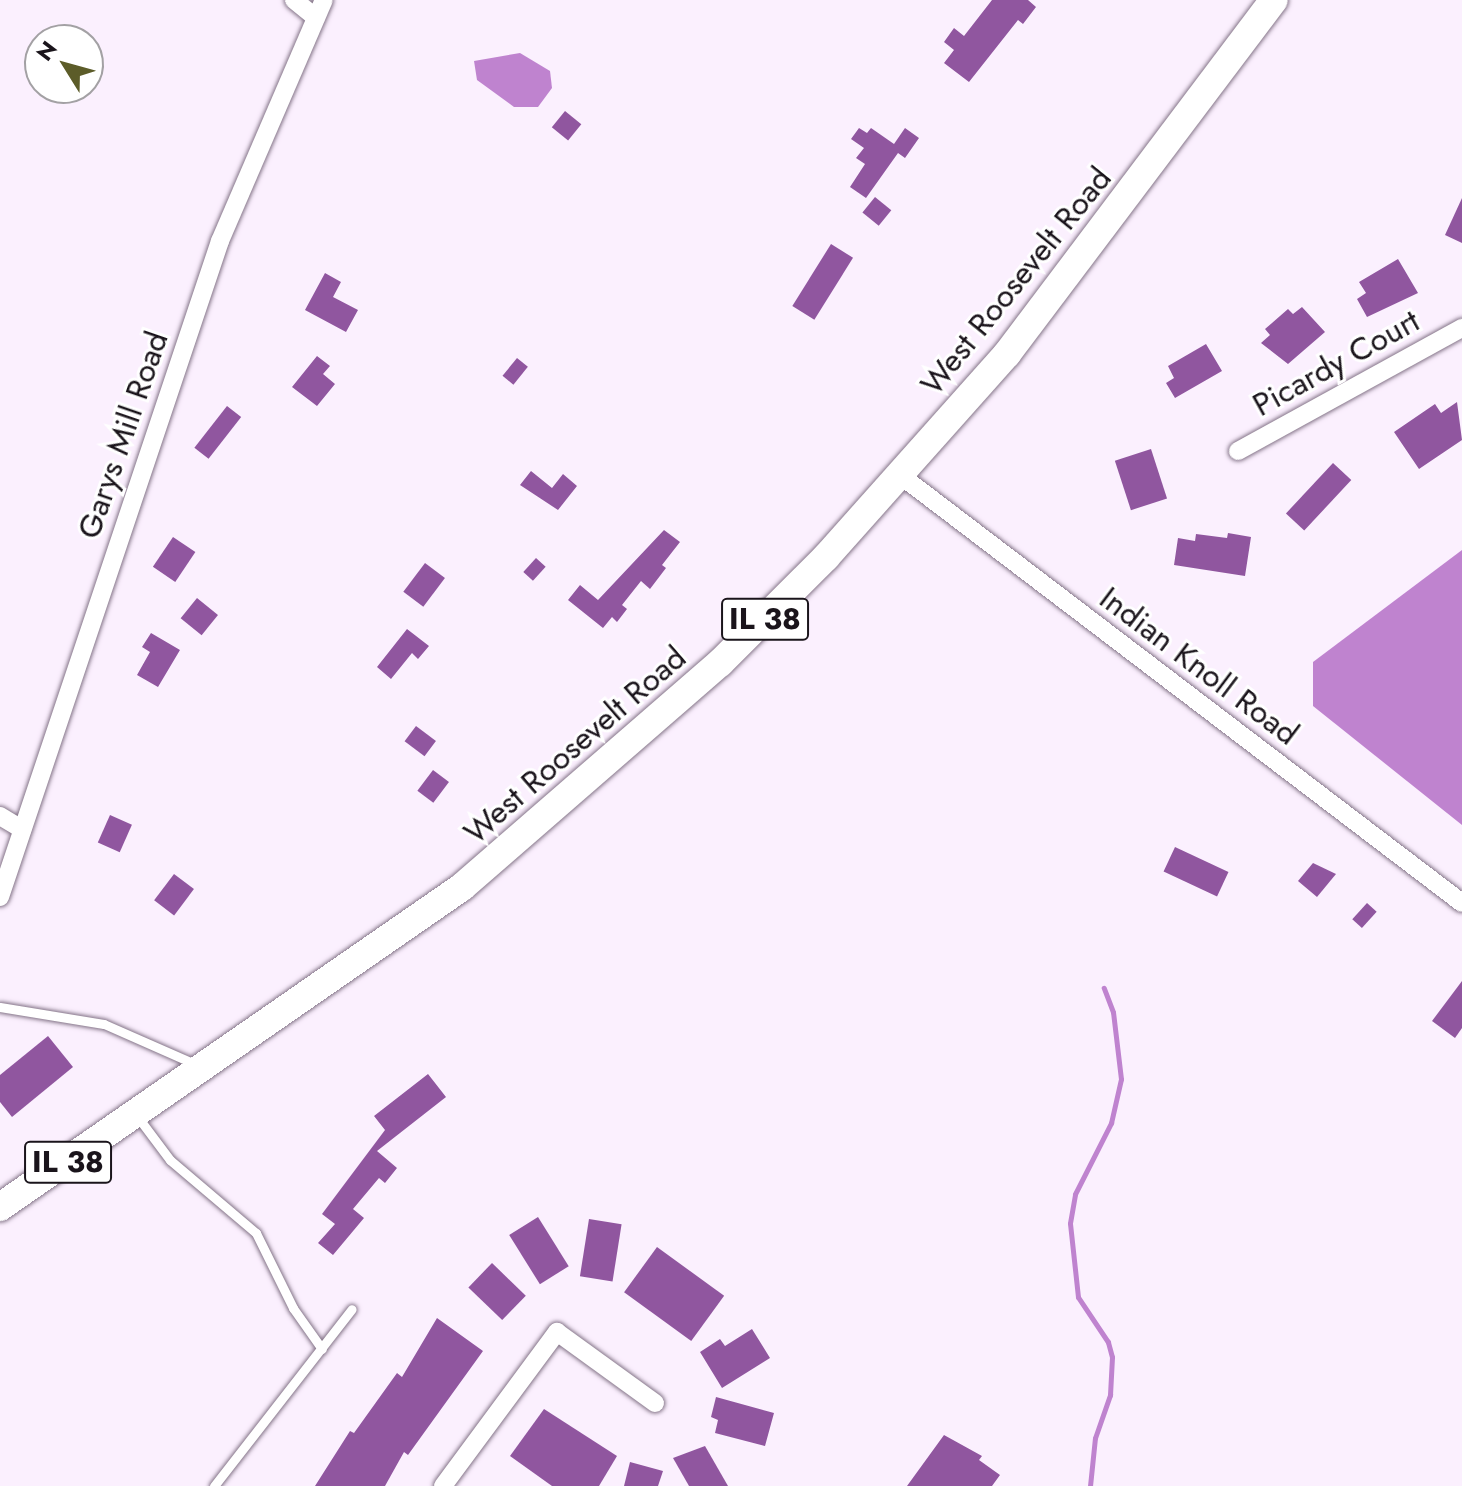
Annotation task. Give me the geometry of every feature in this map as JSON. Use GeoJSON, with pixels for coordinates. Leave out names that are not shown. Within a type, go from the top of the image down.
{"type":"FeatureCollection","features":[{"type":"Feature","properties":{"kind":"main road","name":"West Roosevelt Road"},"geometry":{"type":"LineString","coordinates":[[0,1207],[206,1069],[462,887],[575,793],[720,663],[900,475],[1052,298],[1274,0]]}},
{"type":"Feature","properties":{"kind":"street"},"geometry":{"type":"LineString","coordinates":[[294,0],[320,9]]}},
{"type":"Feature","properties":{"kind":"street","name":"Garys Mill Road"},"geometry":{"type":"LineString","coordinates":[[0,897],[220,241],[320,9]]}},
{"type":"Feature","properties":{"kind":"street","name":"Picardy Court"},"geometry":{"type":"LineString","coordinates":[[1238,451],[1462,328]]}},
{"type":"Feature","properties":{"kind":"street","name":"Indian Knoll Road"},"geometry":{"type":"LineString","coordinates":[[900,475],[1462,903]]}},
{"type":"Feature","properties":{"kind":"street"},"geometry":{"type":"LineString","coordinates":[[0,816],[22,829]]}},
{"type":"Feature","properties":{"kind":"street"},"geometry":{"type":"LineString","coordinates":[[443,1486],[557,1332],[655,1403]]}},
{"type":"Feature","properties":{"kind":"lane"},"geometry":{"type":"LineString","coordinates":[[0,1007],[104,1024],[206,1069]]}},
{"type":"Feature","properties":{"kind":"lane"},"geometry":{"type":"LineString","coordinates":[[137,1116],[170,1160],[256,1233],[293,1308],[322,1349]]}},
{"type":"Feature","properties":{"kind":"lane"},"geometry":{"type":"LineString","coordinates":[[214,1486],[352,1309]]}},
{"type":"Feature","properties":{"kind":"shaded area"},"geometry":{"type":"Polygon","coordinates":[[[520,53],[550,71],[552,88],[538,107],[514,107],[477,80],[474,61],[520,53]]]}},
{"type":"Feature","properties":{"kind":"shaded area"},"geometry":{"type":"Polygon","coordinates":[[[1462,550],[1462,825],[1313,706],[1313,662],[1462,550]]]}},
{"type":"Feature","properties":{"kind":"building"},"geometry":{"type":"Polygon","coordinates":[[[992,0],[1028,0],[1036,7],[1023,24],[1018,20],[969,82],[944,63],[954,50],[944,42],[954,28],[964,36],[992,0]]]}},
{"type":"Feature","properties":{"kind":"building"},"geometry":{"type":"Polygon","coordinates":[[[565,111],[581,124],[568,141],[552,127],[565,111]]]}},
{"type":"Feature","properties":{"kind":"building"},"geometry":{"type":"Polygon","coordinates":[[[859,128],[867,133],[871,128],[894,144],[905,128],[919,138],[905,158],[898,153],[866,198],[850,187],[865,164],[856,158],[864,148],[851,139],[859,128]]]}},
{"type":"Feature","properties":{"kind":"building"},"geometry":{"type":"Polygon","coordinates":[[[875,197],[891,210],[879,226],[862,213],[875,197]]]}},
{"type":"Feature","properties":{"kind":"building"},"geometry":{"type":"Polygon","coordinates":[[[1462,198],[1462,243],[1445,235],[1462,198]]]}},
{"type":"Feature","properties":{"kind":"building"},"geometry":{"type":"Polygon","coordinates":[[[831,244],[853,258],[814,320],[792,306],[831,244]]]}},
{"type":"Feature","properties":{"kind":"building"},"geometry":{"type":"Polygon","coordinates":[[[1398,259],[1418,293],[1367,317],[1357,299],[1366,293],[1359,282],[1398,259]]]}},
{"type":"Feature","properties":{"kind":"building"},"geometry":{"type":"Polygon","coordinates":[[[325,273],[341,282],[333,297],[358,310],[346,332],[305,310],[325,273]]]}},
{"type":"Feature","properties":{"kind":"building"},"geometry":{"type":"Polygon","coordinates":[[[1302,307],[1325,332],[1288,364],[1261,343],[1270,335],[1265,329],[1288,309],[1293,314],[1302,307]]]}},
{"type":"Feature","properties":{"kind":"building"},"geometry":{"type":"Polygon","coordinates":[[[1206,344],[1222,371],[1175,398],[1166,383],[1174,378],[1168,366],[1206,344]]]}},
{"type":"Feature","properties":{"kind":"building"},"geometry":{"type":"Polygon","coordinates":[[[317,356],[330,366],[323,374],[335,384],[317,406],[292,387],[317,356]]]}},
{"type":"Feature","properties":{"kind":"building"},"geometry":{"type":"Polygon","coordinates":[[[517,358],[528,367],[513,385],[503,376],[517,358]]]}},
{"type":"Feature","properties":{"kind":"building"},"geometry":{"type":"Polygon","coordinates":[[[1457,402],[1462,440],[1419,469],[1394,432],[1435,404],[1441,413],[1457,402]]]}},
{"type":"Feature","properties":{"kind":"building"},"geometry":{"type":"Polygon","coordinates":[[[227,406],[241,417],[209,459],[194,448],[227,406]]]}},
{"type":"Feature","properties":{"kind":"building"},"geometry":{"type":"Polygon","coordinates":[[[1151,449],[1167,498],[1131,510],[1115,461],[1151,449]]]}},
{"type":"Feature","properties":{"kind":"building"},"geometry":{"type":"Polygon","coordinates":[[[1333,463],[1351,480],[1304,531],[1286,513],[1333,463]]]}},
{"type":"Feature","properties":{"kind":"building"},"geometry":{"type":"Polygon","coordinates":[[[531,471],[552,488],[563,474],[577,486],[558,510],[520,485],[531,471]]]}},
{"type":"Feature","properties":{"kind":"building"},"geometry":{"type":"Polygon","coordinates":[[[664,530],[680,542],[662,565],[666,568],[650,589],[641,581],[622,605],[627,609],[617,622],[612,617],[603,628],[568,600],[580,585],[598,600],[664,530]]]}},
{"type":"Feature","properties":{"kind":"building"},"geometry":{"type":"Polygon","coordinates":[[[1228,533],[1251,537],[1245,576],[1174,565],[1178,538],[1195,541],[1196,534],[1227,538],[1228,533]]]}},
{"type":"Feature","properties":{"kind":"building"},"geometry":{"type":"Polygon","coordinates":[[[173,537],[195,552],[175,582],[153,567],[173,537]]]}},
{"type":"Feature","properties":{"kind":"building"},"geometry":{"type":"Polygon","coordinates":[[[536,558],[546,567],[533,581],[523,572],[536,558]]]}},
{"type":"Feature","properties":{"kind":"building"},"geometry":{"type":"Polygon","coordinates":[[[425,563],[445,578],[423,607],[403,592],[425,563]]]}},
{"type":"Feature","properties":{"kind":"building"},"geometry":{"type":"Polygon","coordinates":[[[197,598],[218,615],[202,635],[181,618],[197,598]]]}},
{"type":"Feature","properties":{"kind":"building"},"geometry":{"type":"Polygon","coordinates":[[[407,629],[429,646],[418,659],[412,653],[391,679],[377,667],[407,629]]]}},
{"type":"Feature","properties":{"kind":"building"},"geometry":{"type":"Polygon","coordinates":[[[151,633],[180,650],[158,687],[137,675],[150,652],[142,647],[151,633]]]}},
{"type":"Feature","properties":{"kind":"building"},"geometry":{"type":"Polygon","coordinates":[[[416,726],[436,741],[425,756],[405,741],[416,726]]]}},
{"type":"Feature","properties":{"kind":"building"},"geometry":{"type":"Polygon","coordinates":[[[433,770],[449,782],[433,803],[417,791],[433,770]]]}},
{"type":"Feature","properties":{"kind":"building"},"geometry":{"type":"Polygon","coordinates":[[[110,815],[132,825],[120,852],[98,842],[110,815]]]}},
{"type":"Feature","properties":{"kind":"building"},"geometry":{"type":"Polygon","coordinates":[[[1175,847],[1228,872],[1217,896],[1164,871],[1175,847]]]}},
{"type":"Feature","properties":{"kind":"building"},"geometry":{"type":"Polygon","coordinates":[[[1313,863],[1336,874],[1317,897],[1298,881],[1313,863]]]}},
{"type":"Feature","properties":{"kind":"building"},"geometry":{"type":"Polygon","coordinates":[[[174,874],[194,889],[174,915],[154,900],[174,874]]]}},
{"type":"Feature","properties":{"kind":"building"},"geometry":{"type":"Polygon","coordinates":[[[1367,903],[1377,912],[1362,928],[1352,919],[1367,903]]]}},
{"type":"Feature","properties":{"kind":"building"},"geometry":{"type":"Polygon","coordinates":[[[1462,981],[1462,1028],[1455,1038],[1432,1021],[1462,981]]]}},
{"type":"Feature","properties":{"kind":"building"},"geometry":{"type":"Polygon","coordinates":[[[48,1036],[73,1067],[12,1117],[0,1102],[0,1075],[48,1036]]]}},
{"type":"Feature","properties":{"kind":"building"},"geometry":{"type":"Polygon","coordinates":[[[428,1074],[446,1097],[377,1151],[397,1168],[385,1183],[379,1178],[353,1209],[364,1218],[333,1255],[318,1243],[335,1224],[322,1214],[385,1130],[374,1116],[428,1074]]]}},
{"type":"Feature","properties":{"kind":"building"},"geometry":{"type":"Polygon","coordinates":[[[538,1217],[569,1266],[540,1284],[509,1235],[538,1217]]]}},
{"type":"Feature","properties":{"kind":"building"},"geometry":{"type":"Polygon","coordinates":[[[589,1219],[622,1224],[613,1281],[580,1276],[589,1219]]]}},
{"type":"Feature","properties":{"kind":"building"},"geometry":{"type":"Polygon","coordinates":[[[657,1247],[724,1296],[691,1341],[624,1292],[657,1247]]]}},
{"type":"Feature","properties":{"kind":"building"},"geometry":{"type":"Polygon","coordinates":[[[492,1263],[526,1296],[502,1320],[468,1287],[492,1263]]]}},
{"type":"Feature","properties":{"kind":"building"},"geometry":{"type":"Polygon","coordinates":[[[437,1318],[483,1351],[408,1455],[404,1452],[385,1486],[315,1486],[350,1431],[354,1433],[397,1373],[402,1377],[437,1318]]]}},
{"type":"Feature","properties":{"kind":"building"},"geometry":{"type":"Polygon","coordinates":[[[752,1329],[770,1358],[722,1388],[700,1352],[720,1339],[725,1346],[752,1329]]]}},
{"type":"Feature","properties":{"kind":"building"},"geometry":{"type":"Polygon","coordinates":[[[716,1397],[774,1413],[765,1446],[715,1433],[718,1420],[711,1417],[716,1397]]]}},
{"type":"Feature","properties":{"kind":"building"},"geometry":{"type":"Polygon","coordinates":[[[544,1409],[617,1456],[599,1486],[552,1486],[510,1456],[544,1409]]]}},
{"type":"Feature","properties":{"kind":"building"},"geometry":{"type":"Polygon","coordinates":[[[944,1435],[982,1456],[979,1460],[1000,1475],[992,1486],[907,1486],[944,1435]]]}},
{"type":"Feature","properties":{"kind":"building"},"geometry":{"type":"Polygon","coordinates":[[[705,1446],[728,1486],[689,1486],[673,1458],[705,1446]]]}},
{"type":"Feature","properties":{"kind":"building"},"geometry":{"type":"Polygon","coordinates":[[[630,1462],[663,1471],[658,1486],[624,1486],[630,1462]]]}},
{"type":"Feature","properties":{"kind":"waterway"},"geometry":{"type":"LineString","coordinates":[[1090,1486],[1095,1438],[1110,1395],[1112,1357],[1108,1342],[1078,1297],[1070,1223],[1075,1194],[1111,1123],[1121,1079],[1113,1012],[1104,988]]}}]}
